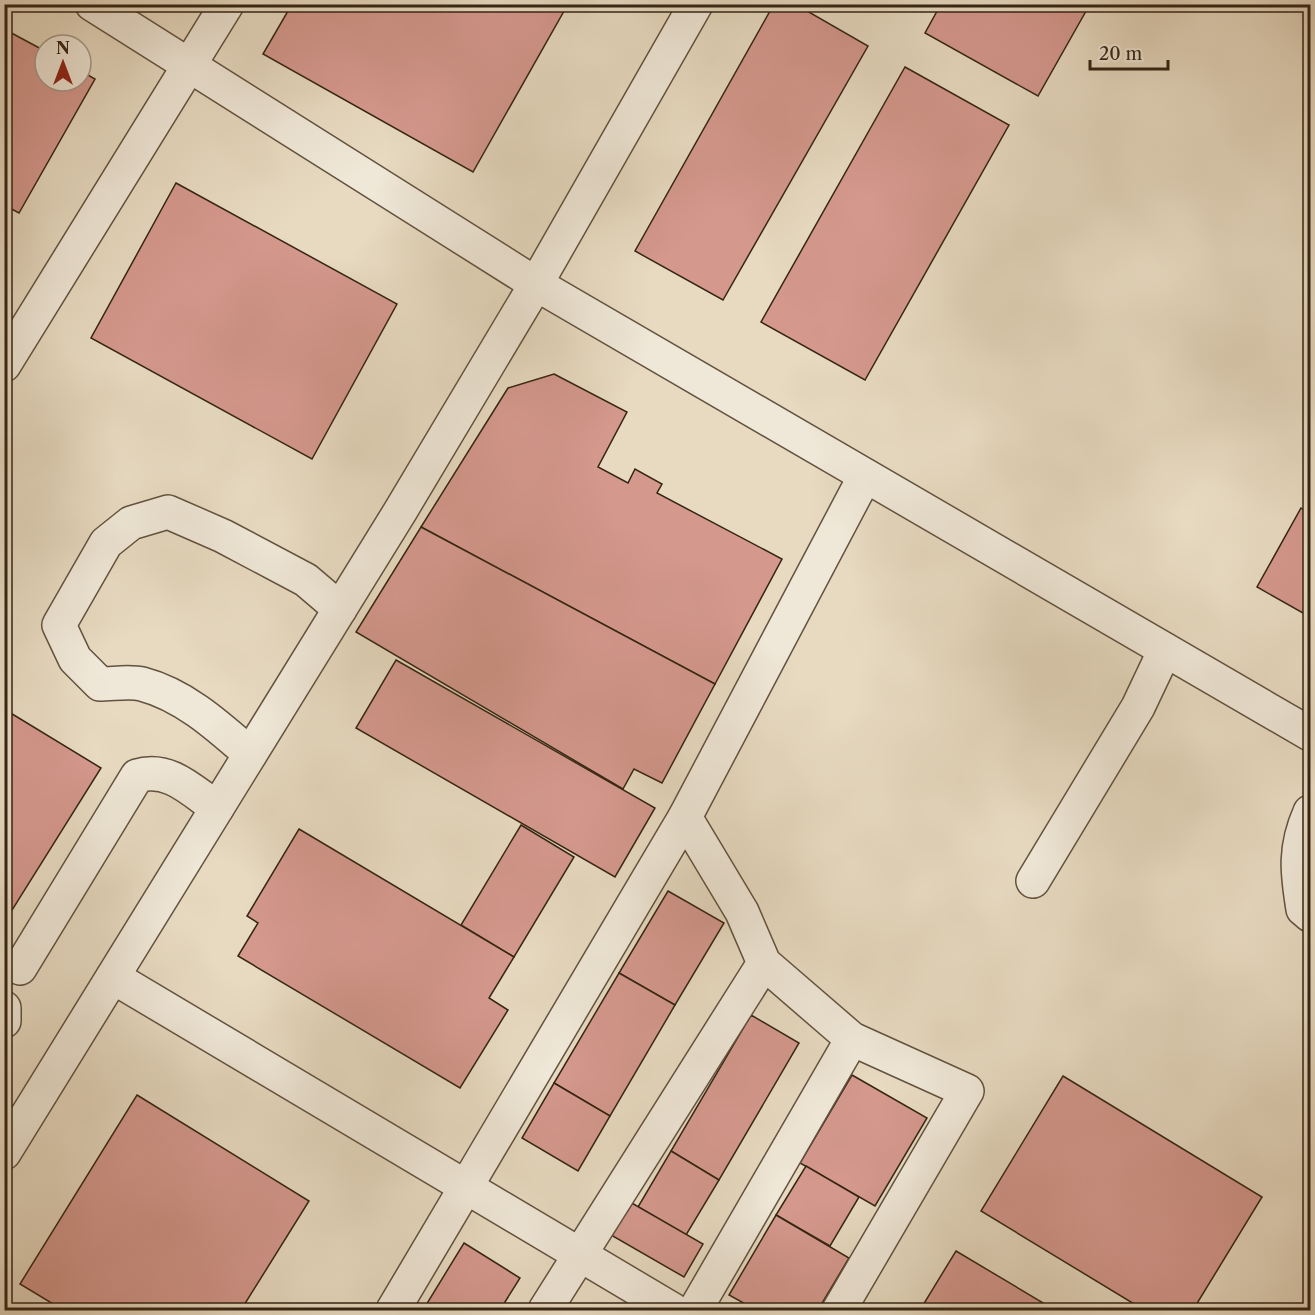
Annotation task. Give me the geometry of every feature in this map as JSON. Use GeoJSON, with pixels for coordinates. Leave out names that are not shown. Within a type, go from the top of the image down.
{"type":"FeatureCollection","features":[{"type":"Feature","properties":{"kind":"street"},"geometry":{"type":"LineString","coordinates":[[92,4],[536,284],[1311,734]]}},
{"type":"Feature","properties":{"kind":"street"},"geometry":{"type":"LineString","coordinates":[[4,365],[227,4]]}},
{"type":"Feature","properties":{"kind":"street"},"geometry":{"type":"LineString","coordinates":[[4,1153],[340,609],[536,284],[696,4]]}},
{"type":"Feature","properties":{"kind":"street"},"geometry":{"type":"LineString","coordinates":[[393,1311],[685,817],[865,476]]}},
{"type":"Feature","properties":{"kind":"street"},"geometry":{"type":"LineString","coordinates":[[250,754],[216,725],[175,697],[140,683],[100,684],[75,659],[58,625],[106,543],[131,523],[168,512],[223,536],[306,580],[340,609]]}},
{"type":"Feature","properties":{"kind":"street"},"geometry":{"type":"LineString","coordinates":[[1033,881],[1138,707],[1166,650]]}},
{"type":"Feature","properties":{"kind":"street"},"geometry":{"type":"LineString","coordinates":[[20,968],[137,776],[152,771],[175,779],[217,808]]}},
{"type":"Feature","properties":{"kind":"street"},"geometry":{"type":"LineString","coordinates":[[1311,812],[1302,831],[1296,865],[1303,909],[1311,915]]}},
{"type":"Feature","properties":{"kind":"street"},"geometry":{"type":"LineString","coordinates":[[685,817],[742,912],[764,963],[852,1039],[967,1091],[839,1311]]}},
{"type":"Feature","properties":{"kind":"street"},"geometry":{"type":"LineString","coordinates":[[545,1311],[764,963]]}},
{"type":"Feature","properties":{"kind":"street"},"geometry":{"type":"LineString","coordinates":[[113,977],[673,1311]]}},
{"type":"Feature","properties":{"kind":"street"},"geometry":{"type":"LineString","coordinates":[[4,1008],[4,1021]]}},
{"type":"Feature","properties":{"kind":"street"},"geometry":{"type":"LineString","coordinates":[[695,1311],[852,1039]]}},
{"type":"Feature","properties":{"kind":"building"},"geometry":{"type":"Polygon","coordinates":[[[292,4],[568,4],[473,172],[263,54],[292,4]]]}},
{"type":"Feature","properties":{"kind":"building"},"geometry":{"type":"Polygon","coordinates":[[[774,4],[795,4],[868,46],[723,300],[635,251],[774,4]]]}},
{"type":"Feature","properties":{"kind":"building"},"geometry":{"type":"Polygon","coordinates":[[[941,4],[1090,4],[1038,96],[925,33],[941,4]]]}},
{"type":"Feature","properties":{"kind":"building"},"geometry":{"type":"Polygon","coordinates":[[[4,29],[33,45],[33,93],[87,93],[19,213],[4,205],[4,29]]]}},
{"type":"Feature","properties":{"kind":"building"},"geometry":{"type":"Polygon","coordinates":[[[905,67],[1009,125],[865,380],[761,322],[905,67]]]}},
{"type":"Feature","properties":{"kind":"building"},"geometry":{"type":"Polygon","coordinates":[[[176,183],[397,304],[312,459],[91,338],[176,183]]]}},
{"type":"Feature","properties":{"kind":"building"},"geometry":{"type":"Polygon","coordinates":[[[554,374],[627,412],[598,467],[628,483],[635,469],[662,484],[657,493],[782,559],[715,684],[421,527],[508,388],[554,374]]]}},
{"type":"Feature","properties":{"kind":"building"},"geometry":{"type":"Polygon","coordinates":[[[1301,508],[1310,514],[1310,617],[1257,587],[1301,508]]]}},
{"type":"Feature","properties":{"kind":"building"},"geometry":{"type":"Polygon","coordinates":[[[421,527],[715,684],[662,783],[634,769],[623,789],[356,632],[421,527]]]}},
{"type":"Feature","properties":{"kind":"building"},"geometry":{"type":"Polygon","coordinates":[[[396,660],[655,808],[615,877],[356,728],[396,660]]]}},
{"type":"Feature","properties":{"kind":"building"},"geometry":{"type":"Polygon","coordinates":[[[4,709],[101,768],[4,923],[4,709]]]}},
{"type":"Feature","properties":{"kind":"building"},"geometry":{"type":"Polygon","coordinates":[[[521,825],[574,857],[514,957],[461,925],[521,825]]]}},
{"type":"Feature","properties":{"kind":"building"},"geometry":{"type":"Polygon","coordinates":[[[299,829],[514,957],[489,998],[508,1010],[460,1088],[238,956],[258,923],[247,916],[299,829]]]}},
{"type":"Feature","properties":{"kind":"building"},"geometry":{"type":"Polygon","coordinates":[[[668,891],[724,923],[675,1005],[619,973],[668,891]]]}},
{"type":"Feature","properties":{"kind":"building"},"geometry":{"type":"Polygon","coordinates":[[[619,973],[675,1005],[610,1116],[554,1083],[619,973]]]}},
{"type":"Feature","properties":{"kind":"building"},"geometry":{"type":"Polygon","coordinates":[[[751,1015],[799,1043],[719,1180],[671,1151],[751,1015]]]}},
{"type":"Feature","properties":{"kind":"building"},"geometry":{"type":"Polygon","coordinates":[[[852,1075],[927,1118],[875,1206],[800,1163],[852,1075]]]}},
{"type":"Feature","properties":{"kind":"building"},"geometry":{"type":"Polygon","coordinates":[[[1063,1076],[1262,1197],[1193,1310],[1144,1310],[981,1211],[1063,1076]]]}},
{"type":"Feature","properties":{"kind":"building"},"geometry":{"type":"Polygon","coordinates":[[[554,1083],[610,1116],[578,1171],[522,1138],[554,1083]]]}},
{"type":"Feature","properties":{"kind":"building"},"geometry":{"type":"Polygon","coordinates":[[[137,1095],[309,1201],[241,1310],[63,1310],[20,1284],[137,1095]]]}},
{"type":"Feature","properties":{"kind":"building"},"geometry":{"type":"Polygon","coordinates":[[[671,1151],[719,1180],[686,1235],[638,1207],[671,1151]]]}},
{"type":"Feature","properties":{"kind":"building"},"geometry":{"type":"Polygon","coordinates":[[[806,1166],[859,1197],[830,1246],[776,1215],[806,1166]]]}},
{"type":"Feature","properties":{"kind":"building"},"geometry":{"type":"Polygon","coordinates":[[[630,1202],[703,1244],[684,1277],[611,1235],[630,1202]]]}},
{"type":"Feature","properties":{"kind":"building"},"geometry":{"type":"Polygon","coordinates":[[[776,1215],[849,1258],[818,1310],[756,1310],[729,1295],[776,1215]]]}},
{"type":"Feature","properties":{"kind":"building"},"geometry":{"type":"Polygon","coordinates":[[[464,1243],[520,1278],[500,1310],[423,1310],[464,1243]]]}},
{"type":"Feature","properties":{"kind":"building"},"geometry":{"type":"Polygon","coordinates":[[[956,1251],[1055,1310],[920,1310],[956,1251]]]}}]}
